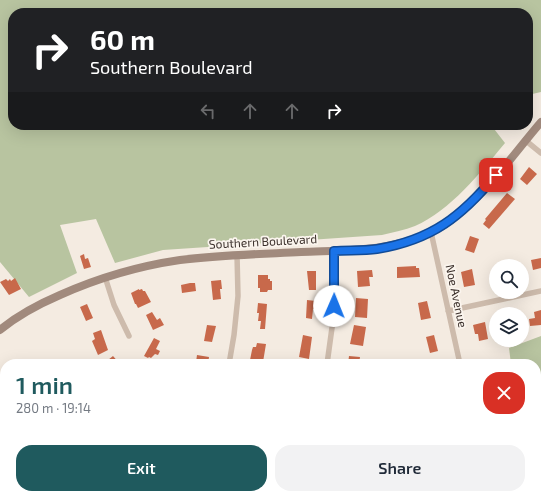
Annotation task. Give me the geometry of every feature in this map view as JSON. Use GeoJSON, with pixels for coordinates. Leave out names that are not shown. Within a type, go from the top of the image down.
{"type":"FeatureCollection","features":[{"type":"Feature","properties":{"kind":"main road","name":"Southern Boulevard"},"geometry":{"type":"LineString","coordinates":[[0,330],[23,314],[50,299],[105,278],[172,261],[237,255],[376,249],[406,243],[431,232],[463,211],[487,186],[541,122]]}},
{"type":"Feature","properties":{"kind":"street"},"geometry":{"type":"LineString","coordinates":[[525,140],[541,153]]}},
{"type":"Feature","properties":{"kind":"street","name":"Noe Avenue"},"geometry":{"type":"LineString","coordinates":[[431,232],[459,359]]}},
{"type":"Feature","properties":{"kind":"street"},"geometry":{"type":"LineString","coordinates":[[328,359],[334,306],[334,251]]}},
{"type":"Feature","properties":{"kind":"street"},"geometry":{"type":"LineString","coordinates":[[230,359],[238,296],[237,255]]}},
{"type":"Feature","properties":{"kind":"street"},"geometry":{"type":"LineString","coordinates":[[105,278],[114,305],[129,336]]}},
{"type":"Feature","properties":{"kind":"street"},"geometry":{"type":"LineString","coordinates":[[448,311],[541,291]]}},
{"type":"Feature","properties":{"kind":"green space"},"geometry":{"type":"Polygon","coordinates":[[[0,0],[541,0],[541,92],[533,94],[533,8],[8,8],[8,130],[495,130],[505,143],[464,190],[440,211],[415,226],[382,235],[163,250],[115,263],[96,219],[60,225],[77,273],[29,297],[0,262],[0,0]]]}},
{"type":"Feature","properties":{"kind":"green space"},"geometry":{"type":"Polygon","coordinates":[[[541,336],[541,359],[510,359],[509,348],[529,347],[529,340],[541,336]]]}},
{"type":"Feature","properties":{"kind":"building"},"geometry":{"type":"Polygon","coordinates":[[[529,167],[537,174],[527,185],[520,179],[529,167]]]}},
{"type":"Feature","properties":{"kind":"building"},"geometry":{"type":"Polygon","coordinates":[[[507,193],[515,199],[489,229],[483,224],[486,220],[485,219],[507,193]]]}},
{"type":"Feature","properties":{"kind":"building"},"geometry":{"type":"Polygon","coordinates":[[[470,236],[479,239],[474,253],[465,250],[470,236]]]}},
{"type":"Feature","properties":{"kind":"building"},"geometry":{"type":"Polygon","coordinates":[[[84,254],[85,259],[88,258],[91,267],[84,269],[80,256],[84,254]]]}},
{"type":"Feature","properties":{"kind":"building"},"geometry":{"type":"Polygon","coordinates":[[[541,258],[541,268],[533,270],[531,260],[541,258]]]}},
{"type":"Feature","properties":{"kind":"building"},"geometry":{"type":"Polygon","coordinates":[[[416,266],[416,268],[419,268],[420,277],[397,278],[397,267],[416,266]]]}},
{"type":"Feature","properties":{"kind":"building"},"geometry":{"type":"Polygon","coordinates":[[[472,269],[475,285],[464,287],[461,272],[472,269]]]}},
{"type":"Feature","properties":{"kind":"building"},"geometry":{"type":"Polygon","coordinates":[[[372,270],[373,277],[369,277],[370,286],[358,287],[357,271],[372,270]]]}},
{"type":"Feature","properties":{"kind":"building"},"geometry":{"type":"Polygon","coordinates":[[[307,271],[316,271],[316,290],[309,290],[307,271]]]}},
{"type":"Feature","properties":{"kind":"building"},"geometry":{"type":"Polygon","coordinates":[[[258,275],[268,275],[268,279],[272,281],[272,290],[260,292],[260,288],[258,288],[258,275]]]}},
{"type":"Feature","properties":{"kind":"building"},"geometry":{"type":"Polygon","coordinates":[[[15,278],[21,289],[9,295],[0,282],[6,279],[8,281],[10,279],[11,281],[15,278]]]}},
{"type":"Feature","properties":{"kind":"building"},"geometry":{"type":"Polygon","coordinates":[[[221,280],[221,299],[213,300],[211,281],[221,280]]]}},
{"type":"Feature","properties":{"kind":"building"},"geometry":{"type":"Polygon","coordinates":[[[195,283],[196,291],[182,293],[181,285],[195,283]]]}},
{"type":"Feature","properties":{"kind":"building"},"geometry":{"type":"Polygon","coordinates":[[[139,289],[145,291],[151,302],[138,308],[131,293],[139,289]]]}},
{"type":"Feature","properties":{"kind":"building"},"geometry":{"type":"Polygon","coordinates":[[[356,298],[368,299],[367,318],[355,317],[356,298]]]}},
{"type":"Feature","properties":{"kind":"building"},"geometry":{"type":"Polygon","coordinates":[[[307,300],[316,301],[316,309],[313,309],[312,319],[306,318],[307,300]]]}},
{"type":"Feature","properties":{"kind":"building"},"geometry":{"type":"Polygon","coordinates":[[[427,301],[431,318],[421,320],[418,303],[427,301]]]}},
{"type":"Feature","properties":{"kind":"building"},"geometry":{"type":"Polygon","coordinates":[[[258,303],[267,304],[265,329],[260,329],[261,321],[258,321],[259,313],[257,313],[258,303]]]}},
{"type":"Feature","properties":{"kind":"building"},"geometry":{"type":"Polygon","coordinates":[[[87,304],[93,318],[86,321],[80,307],[87,304]]]}},
{"type":"Feature","properties":{"kind":"building"},"geometry":{"type":"Polygon","coordinates":[[[541,310],[541,325],[530,326],[529,319],[535,318],[534,312],[541,310]]]}},
{"type":"Feature","properties":{"kind":"building"},"geometry":{"type":"Polygon","coordinates":[[[152,312],[157,320],[160,318],[164,325],[153,330],[146,315],[152,312]]]}},
{"type":"Feature","properties":{"kind":"building"},"geometry":{"type":"Polygon","coordinates":[[[485,322],[488,339],[479,341],[478,334],[475,334],[473,325],[485,322]]]}},
{"type":"Feature","properties":{"kind":"building"},"geometry":{"type":"Polygon","coordinates":[[[207,325],[216,326],[212,342],[204,341],[207,325]]]}},
{"type":"Feature","properties":{"kind":"building"},"geometry":{"type":"Polygon","coordinates":[[[354,325],[366,327],[363,346],[350,344],[354,325]]]}},
{"type":"Feature","properties":{"kind":"building"},"geometry":{"type":"Polygon","coordinates":[[[101,330],[108,350],[98,355],[92,341],[95,339],[93,333],[101,330]]]}},
{"type":"Feature","properties":{"kind":"building"},"geometry":{"type":"Polygon","coordinates":[[[303,335],[312,337],[309,359],[299,357],[303,335]]]}},
{"type":"Feature","properties":{"kind":"building"},"geometry":{"type":"Polygon","coordinates":[[[434,335],[438,351],[430,353],[426,337],[434,335]]]}},
{"type":"Feature","properties":{"kind":"building"},"geometry":{"type":"Polygon","coordinates":[[[154,338],[160,341],[156,349],[160,351],[158,355],[155,354],[151,358],[148,358],[144,356],[154,338]]]}},
{"type":"Feature","properties":{"kind":"building"},"geometry":{"type":"Polygon","coordinates":[[[257,343],[266,344],[264,359],[250,359],[253,347],[256,347],[257,343]]]}},
{"type":"Feature","properties":{"kind":"building"},"geometry":{"type":"Polygon","coordinates":[[[197,355],[209,357],[209,359],[196,359],[197,355]]]}},
{"type":"Feature","properties":{"kind":"building"},"geometry":{"type":"Polygon","coordinates":[[[349,356],[360,357],[360,359],[349,359],[349,356]]]}},
{"type":"Feature","properties":{"kind":"route"},"geometry":{"type":"LineString","coordinates":[[334,306],[334,251],[376,249],[406,243],[431,232],[463,211],[496,175]]}}]}
